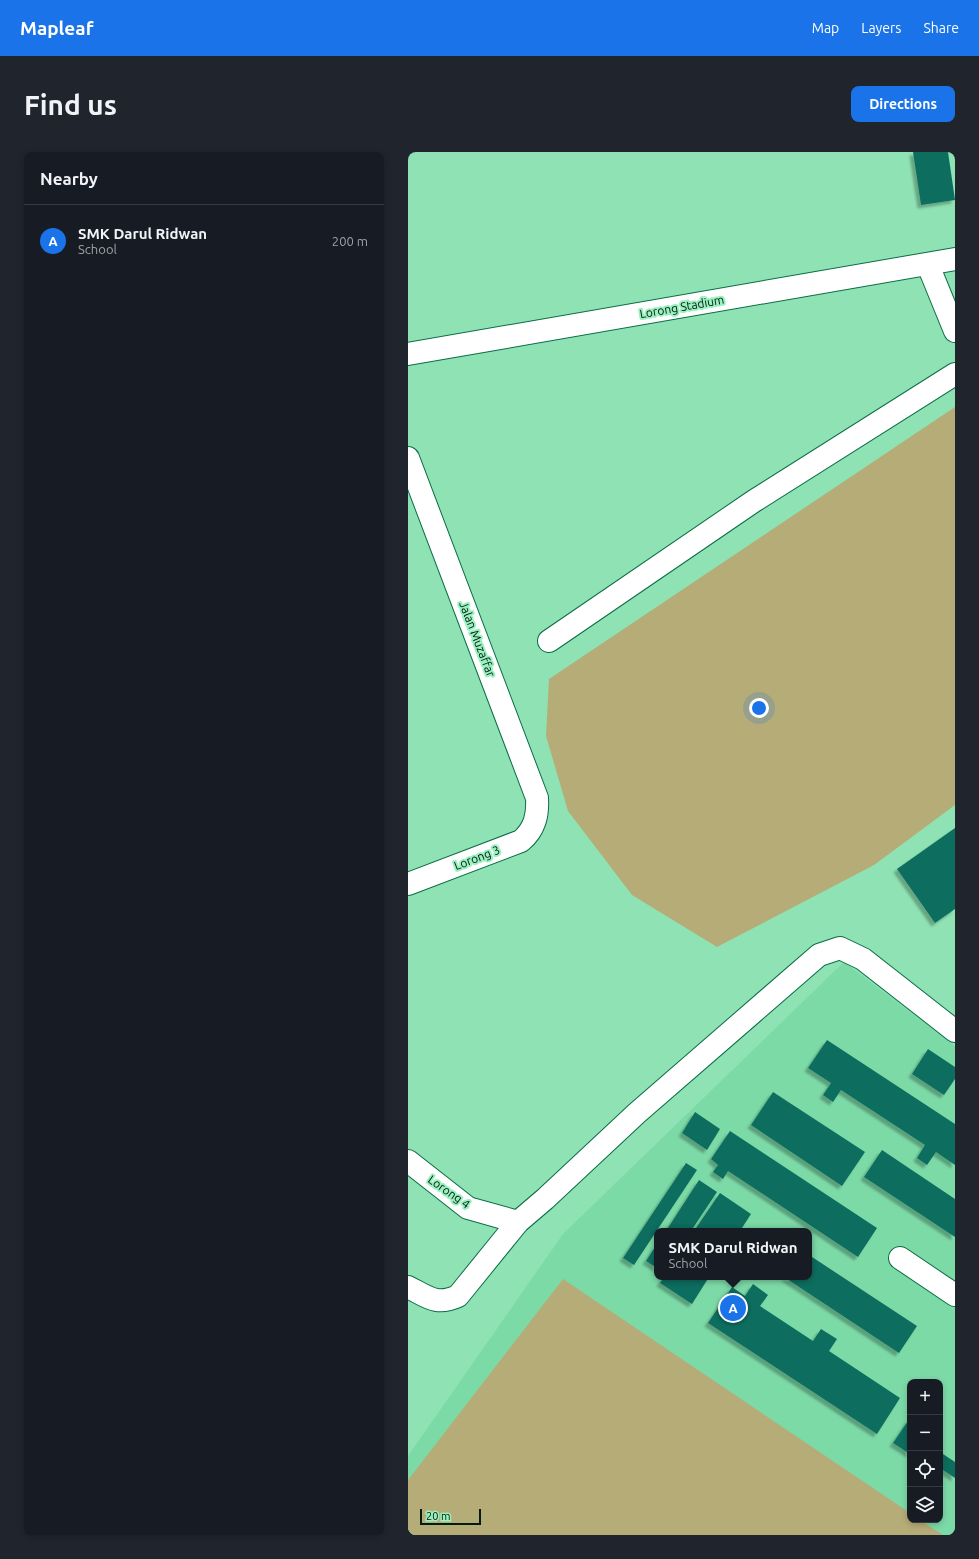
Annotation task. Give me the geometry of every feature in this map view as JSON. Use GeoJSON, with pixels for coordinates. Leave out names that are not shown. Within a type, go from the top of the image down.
{"type":"FeatureCollection","features":[{"type":"Feature","properties":{"kind":"street","name":"Lorong Stadium"},"geometry":{"type":"LineString","coordinates":[[408,354],[928,265],[955,259]]}},
{"type":"Feature","properties":{"kind":"street"},"geometry":{"type":"LineString","coordinates":[[928,265],[955,331]]}},
{"type":"Feature","properties":{"kind":"street"},"geometry":{"type":"LineString","coordinates":[[549,641],[754,501],[955,374]]}},
{"type":"Feature","properties":{"kind":"street","name":"Jalan Muzaffar"},"geometry":{"type":"LineString","coordinates":[[408,458],[537,798],[536,820]]}},
{"type":"Feature","properties":{"kind":"street","name":"Lorong 3"},"geometry":{"type":"LineString","coordinates":[[408,884],[521,841],[529,835],[536,820]]}},
{"type":"Feature","properties":{"kind":"street"},"geometry":{"type":"LineString","coordinates":[[408,1287],[431,1299],[446,1301],[458,1296],[518,1222],[546,1199],[637,1113],[818,956],[840,948],[863,958],[955,1031]]}},
{"type":"Feature","properties":{"kind":"street","name":"Lorong 4"},"geometry":{"type":"LineString","coordinates":[[408,1162],[468,1208],[518,1222]]}},
{"type":"Feature","properties":{"kind":"street"},"geometry":{"type":"LineString","coordinates":[[900,1258],[955,1295]]}},
{"type":"Feature","properties":{"kind":"shaded area"},"geometry":{"type":"Polygon","coordinates":[[[955,407],[955,805],[874,865],[717,947],[632,895],[568,811],[546,736],[549,679],[955,407]]]}},
{"type":"Feature","properties":{"kind":"shaded area"},"geometry":{"type":"Polygon","coordinates":[[[844,962],[955,1046],[955,1535],[408,1535],[408,1456],[563,1234],[844,962]]]}},
{"type":"Feature","properties":{"kind":"shaded area"},"geometry":{"type":"Polygon","coordinates":[[[563,1279],[907,1511],[907,1523],[925,1523],[943,1535],[408,1535],[408,1480],[563,1279]]]}},
{"type":"Feature","properties":{"kind":"building"},"geometry":{"type":"Polygon","coordinates":[[[913,152],[948,152],[955,200],[921,205],[913,152]]]}},
{"type":"Feature","properties":{"kind":"building"},"geometry":{"type":"Polygon","coordinates":[[[955,828],[955,909],[935,923],[897,869],[955,828]]]}},
{"type":"Feature","properties":{"kind":"building"},"geometry":{"type":"Polygon","coordinates":[[[827,1040],[955,1124],[955,1165],[936,1152],[927,1165],[917,1158],[925,1145],[841,1090],[833,1102],[823,1095],[831,1083],[808,1068],[827,1040]]]}},
{"type":"Feature","properties":{"kind":"building"},"geometry":{"type":"Polygon","coordinates":[[[928,1049],[955,1067],[955,1079],[944,1095],[912,1074],[928,1049]]]}},
{"type":"Feature","properties":{"kind":"building"},"geometry":{"type":"Polygon","coordinates":[[[773,1092],[865,1152],[842,1186],[751,1125],[773,1092]]]}},
{"type":"Feature","properties":{"kind":"building"},"geometry":{"type":"Polygon","coordinates":[[[695,1112],[720,1129],[707,1150],[682,1133],[695,1112]]]}},
{"type":"Feature","properties":{"kind":"building"},"geometry":{"type":"Polygon","coordinates":[[[730,1131],[877,1228],[858,1257],[728,1171],[723,1179],[713,1172],[718,1165],[711,1159],[730,1131]]]}},
{"type":"Feature","properties":{"kind":"building"},"geometry":{"type":"Polygon","coordinates":[[[882,1150],[955,1199],[955,1237],[864,1177],[882,1150]]]}},
{"type":"Feature","properties":{"kind":"building"},"geometry":{"type":"Polygon","coordinates":[[[686,1163],[697,1170],[659,1228],[654,1228],[654,1235],[634,1265],[623,1258],[686,1163]]]}},
{"type":"Feature","properties":{"kind":"building"},"geometry":{"type":"Polygon","coordinates":[[[699,1180],[717,1192],[693,1228],[668,1228],[699,1180]]]}},
{"type":"Feature","properties":{"kind":"building"},"geometry":{"type":"Polygon","coordinates":[[[720,1193],[751,1214],[742,1228],[696,1228],[720,1193]]]}},
{"type":"Feature","properties":{"kind":"building"},"geometry":{"type":"Polygon","coordinates":[[[654,1249],[654,1266],[646,1261],[654,1249]]]}},
{"type":"Feature","properties":{"kind":"building"},"geometry":{"type":"Polygon","coordinates":[[[812,1257],[917,1326],[899,1353],[789,1280],[812,1280],[812,1257]]]}},
{"type":"Feature","properties":{"kind":"building"},"geometry":{"type":"Polygon","coordinates":[[[662,1280],[707,1280],[692,1304],[660,1283],[662,1280]]]}},
{"type":"Feature","properties":{"kind":"building"},"geometry":{"type":"Polygon","coordinates":[[[753,1284],[768,1295],[760,1306],[813,1341],[821,1329],[837,1339],[829,1351],[900,1398],[877,1434],[708,1323],[732,1287],[745,1296],[753,1284]]]}},
{"type":"Feature","properties":{"kind":"building"},"geometry":{"type":"Polygon","coordinates":[[[907,1422],[907,1452],[893,1443],[907,1422]]]}},
{"type":"Feature","properties":{"kind":"building"},"geometry":{"type":"Polygon","coordinates":[[[943,1454],[955,1462],[955,1478],[943,1470],[943,1454]]]}},
{"type":"Feature","properties":{"kind":"place","name":"SMK Darul Ridwan"},"geometry":{"type":"Point","coordinates":[733,1308]}}]}
